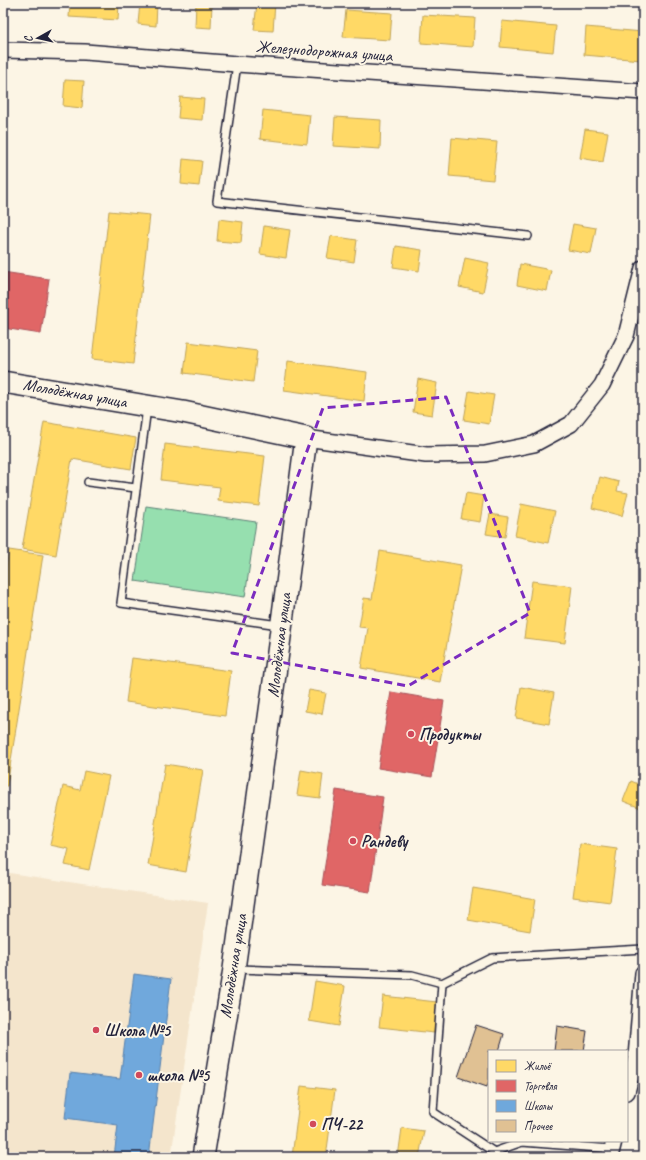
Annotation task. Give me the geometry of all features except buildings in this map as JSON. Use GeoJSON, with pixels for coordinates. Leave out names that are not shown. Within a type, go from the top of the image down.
{"type":"FeatureCollection","features":[{"type":"Feature","properties":{"kind":"street","name":"Железнодорожная улица"},"geometry":{"type":"LineString","coordinates":[[3,50],[85,52],[643,92]]}},
{"type":"Feature","properties":{"kind":"street"},"geometry":{"type":"LineString","coordinates":[[306,438],[426,455],[485,454],[534,444],[571,424],[602,385],[626,336],[643,268]]}},
{"type":"Feature","properties":{"kind":"street","name":"Молодёжная улица"},"geometry":{"type":"LineString","coordinates":[[3,382],[147,406],[306,438],[234,969],[203,1157]]}},
{"type":"Feature","properties":{"kind":"street"},"geometry":{"type":"LineString","coordinates":[[628,1088],[636,1057],[643,973]]}},
{"type":"Feature","properties":{"kind":"lane"},"geometry":{"type":"LineString","coordinates":[[237,64],[217,201],[528,236]]}},
{"type":"Feature","properties":{"kind":"lane"},"geometry":{"type":"LineString","coordinates":[[147,406],[121,603],[281,626]]}},
{"type":"Feature","properties":{"kind":"lane"},"geometry":{"type":"LineString","coordinates":[[88,482],[136,488]]}},
{"type":"Feature","properties":{"kind":"lane"},"geometry":{"type":"LineString","coordinates":[[234,969],[412,974],[442,983],[492,958],[643,949]]}},
{"type":"Feature","properties":{"kind":"lane"},"geometry":{"type":"LineString","coordinates":[[442,983],[433,1112],[494,1154],[522,1142],[612,1149]]}},
{"type":"Feature","properties":{"kind":"highlighted area"},"geometry":{"type":"Polygon","coordinates":[[[446,397],[530,613],[408,686],[232,653],[323,408],[446,397]]]}},
{"type":"Feature","properties":{"kind":"shaded area","name":"Школа №5"},"geometry":{"type":"Polygon","coordinates":[[[3,872],[208,903],[171,1157],[3,1157],[3,872]]]}},
{"type":"Feature","properties":{"kind":"green space"},"geometry":{"type":"Polygon","coordinates":[[[146,506],[256,522],[245,597],[135,581],[146,506]]]}},
{"type":"Feature","properties":{"kind":"place","name":"Продукты"},"geometry":{"type":"Point","coordinates":[411,734]}},
{"type":"Feature","properties":{"kind":"place","name":"Рандеву"},"geometry":{"type":"Point","coordinates":[353,841]}},
{"type":"Feature","properties":{"kind":"place","name":"Школа №5"},"geometry":{"type":"Point","coordinates":[96,1030]}},
{"type":"Feature","properties":{"kind":"place","name":"школа №5"},"geometry":{"type":"Point","coordinates":[139,1075]}},
{"type":"Feature","properties":{"kind":"place","name":"ПЧ-22"},"geometry":{"type":"Point","coordinates":[313,1124]}}]}
